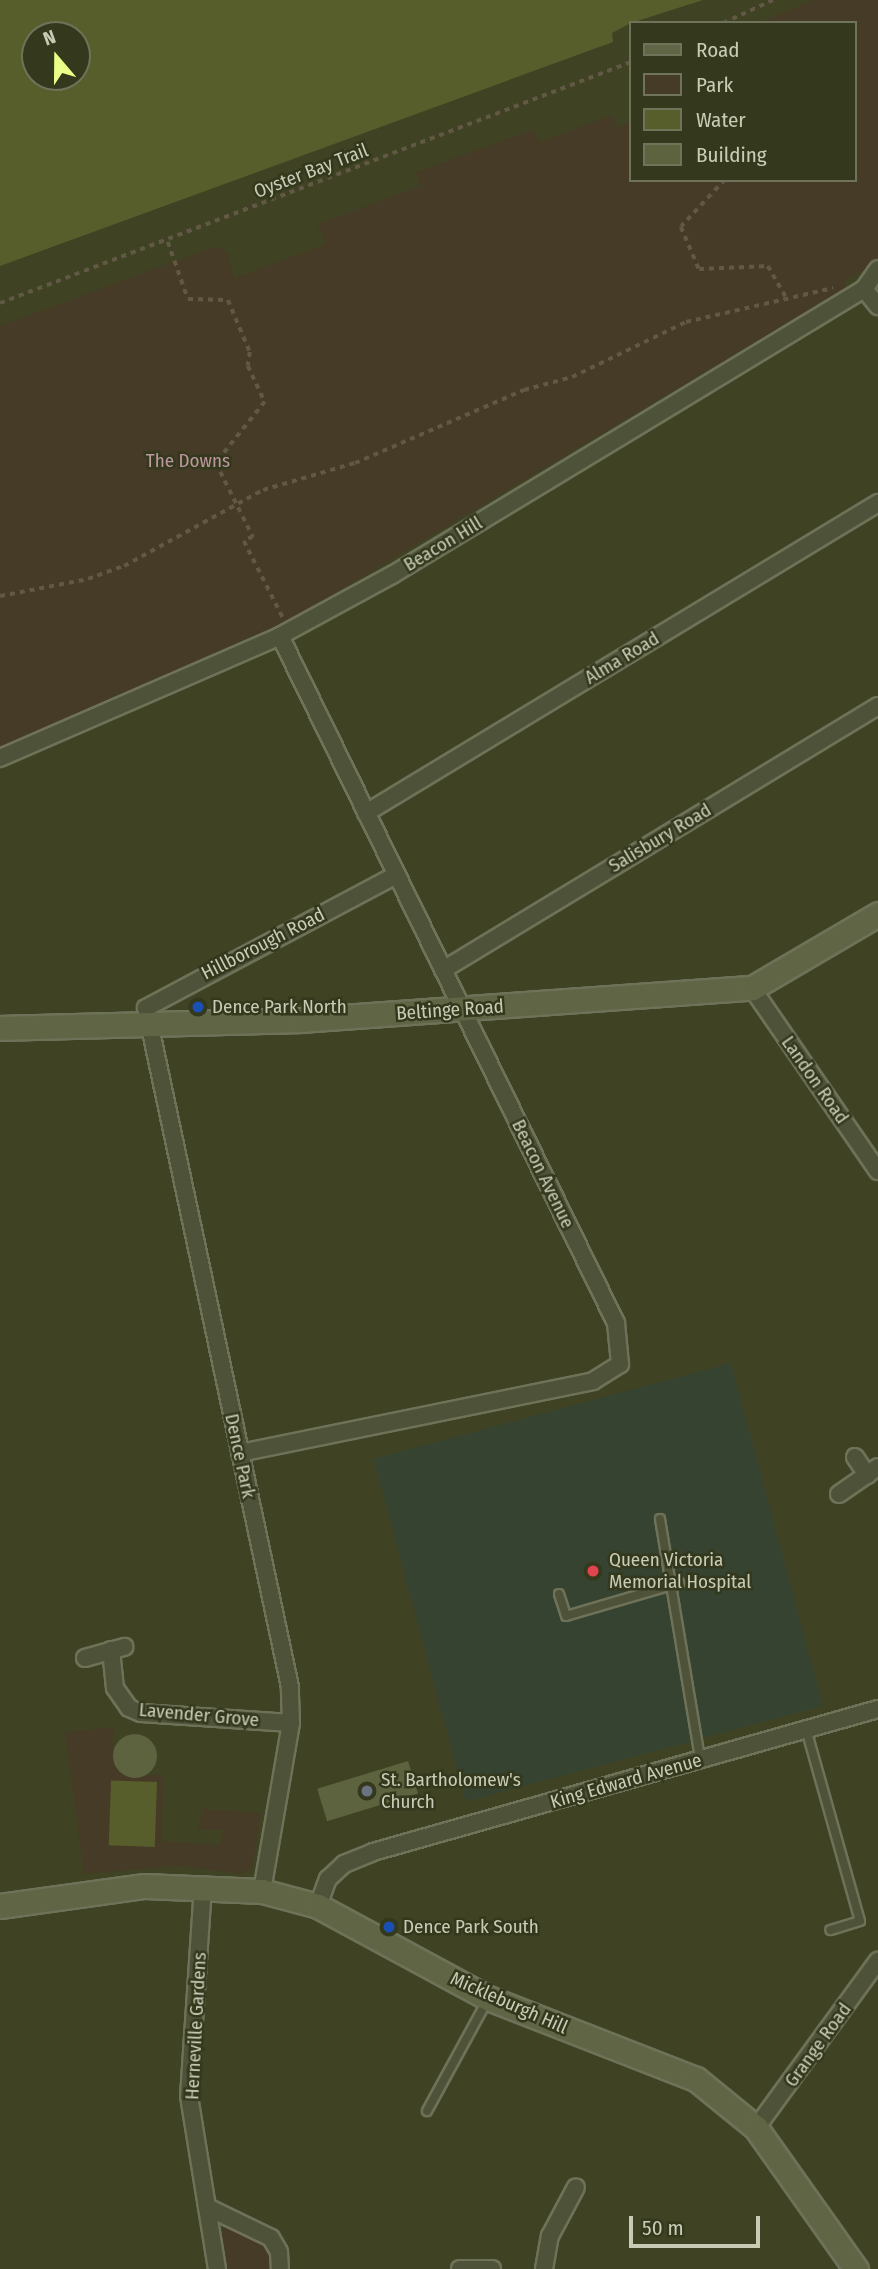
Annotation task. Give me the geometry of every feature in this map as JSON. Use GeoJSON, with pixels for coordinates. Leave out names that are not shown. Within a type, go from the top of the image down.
{"type":"FeatureCollection","features":[{"type":"Feature","properties":{"kind":"street"},"geometry":{"type":"LineString","coordinates":[[878,269],[864,289],[878,306]]}},
{"type":"Feature","properties":{"kind":"street","name":"Beacon Hill"},"geometry":{"type":"LineString","coordinates":[[0,758],[284,633],[392,575],[864,289]]}},
{"type":"Feature","properties":{"kind":"street","name":"Alma Road"},"geometry":{"type":"LineString","coordinates":[[366,813],[878,503]]}},
{"type":"Feature","properties":{"kind":"street","name":"Beacon Avenue"},"geometry":{"type":"LineString","coordinates":[[240,1453],[593,1381],[620,1364],[616,1323],[366,813],[284,633]]}},
{"type":"Feature","properties":{"kind":"street","name":"Salisbury Road"},"geometry":{"type":"LineString","coordinates":[[443,970],[878,706]]}},
{"type":"Feature","properties":{"kind":"street","name":"Hillborough Road"},"geometry":{"type":"LineString","coordinates":[[146,1023],[146,1008],[163,996],[396,875]]}},
{"type":"Feature","properties":{"kind":"street","name":"Beltinge Road"},"geometry":{"type":"LineString","coordinates":[[0,1028],[462,1010],[752,988],[878,914]]}},
{"type":"Feature","properties":{"kind":"street","name":"Landon Road"},"geometry":{"type":"LineString","coordinates":[[752,988],[878,1171]]}},
{"type":"Feature","properties":{"kind":"street","name":"Dence Park"},"geometry":{"type":"LineString","coordinates":[[146,1023],[284,1656],[291,1723],[262,1891]]}},
{"type":"Feature","properties":{"kind":"street"},"geometry":{"type":"LineString","coordinates":[[839,1494],[872,1471],[855,1457]]}},
{"type":"Feature","properties":{"kind":"street","name":"Lavender Grove"},"geometry":{"type":"LineString","coordinates":[[85,1658],[117,1648],[115,1688],[129,1708],[141,1713],[291,1723]]}},
{"type":"Feature","properties":{"kind":"street","name":"King Edward Avenue"},"geometry":{"type":"LineString","coordinates":[[318,1906],[328,1879],[344,1864],[373,1852],[878,1709]]}},
{"type":"Feature","properties":{"kind":"street","name":"Mickleburgh Hill"},"geometry":{"type":"LineString","coordinates":[[0,1906],[145,1886],[203,1886],[262,1891],[318,1906],[488,1998],[696,2079],[756,2128],[856,2269]]}},
{"type":"Feature","properties":{"kind":"street","name":"Herneville Gardens"},"geometry":{"type":"LineString","coordinates":[[203,1886],[189,2096],[217,2269]]}},
{"type":"Feature","properties":{"kind":"street","name":"Grange Road"},"geometry":{"type":"LineString","coordinates":[[756,2128],[878,1961]]}},
{"type":"Feature","properties":{"kind":"street"},"geometry":{"type":"LineString","coordinates":[[544,2269],[550,2236],[576,2186]]}},
{"type":"Feature","properties":{"kind":"street"},"geometry":{"type":"LineString","coordinates":[[206,2207],[271,2238],[279,2252],[280,2269]]}},
{"type":"Feature","properties":{"kind":"street"},"geometry":{"type":"LineString","coordinates":[[460,2269],[492,2269]]}},
{"type":"Feature","properties":{"kind":"lane"},"geometry":{"type":"LineString","coordinates":[[660,1519],[675,1584],[700,1759]]}},
{"type":"Feature","properties":{"kind":"lane"},"geometry":{"type":"LineString","coordinates":[[559,1594],[566,1616],[675,1584]]}},
{"type":"Feature","properties":{"kind":"lane"},"geometry":{"type":"LineString","coordinates":[[806,1729],[860,1921],[830,1930]]}},
{"type":"Feature","properties":{"kind":"lane"},"geometry":{"type":"LineString","coordinates":[[427,2111],[488,1998]]}},
{"type":"Feature","properties":{"kind":"path"},"geometry":{"type":"LineString","coordinates":[[727,21],[773,0]]}},
{"type":"Feature","properties":{"kind":"path","name":"Oyster Bay Trail"},"geometry":{"type":"LineString","coordinates":[[0,303],[168,242],[630,62]]}},
{"type":"Feature","properties":{"kind":"path"},"geometry":{"type":"LineString","coordinates":[[723,182],[681,227],[699,270],[768,266],[787,299]]}},
{"type":"Feature","properties":{"kind":"path"},"geometry":{"type":"LineString","coordinates":[[168,242],[188,299],[228,300],[250,352],[248,366],[265,402],[216,463],[253,537],[244,541],[284,633]]}},
{"type":"Feature","properties":{"kind":"path"},"geometry":{"type":"LineString","coordinates":[[0,596],[88,579],[124,566],[263,490],[355,463],[524,390],[572,377],[686,321],[834,288],[864,289]]}},
{"type":"Feature","properties":{"kind":"shaded area","name":"Queen Victoria Memorial Hospital"},"geometry":{"type":"Polygon","coordinates":[[[731,1363],[823,1706],[465,1802],[374,1459],[731,1363]]]}},
{"type":"Feature","properties":{"kind":"green space","name":"The Downs"},"geometry":{"type":"Polygon","coordinates":[[[814,0],[878,0],[878,263],[846,280],[844,289],[293,618],[0,749],[0,326],[213,247],[227,251],[234,278],[326,244],[318,224],[420,186],[416,172],[534,129],[539,142],[612,115],[617,128],[630,122],[630,182],[857,182],[857,21],[764,21],[814,0]]]}},
{"type":"Feature","properties":{"kind":"green space"},"geometry":{"type":"Polygon","coordinates":[[[113,1727],[113,1755],[122,1773],[132,1777],[163,1774],[162,1841],[220,1845],[223,1830],[198,1830],[202,1809],[261,1813],[252,1870],[240,1874],[180,1866],[84,1874],[65,1732],[113,1727]]]}},
{"type":"Feature","properties":{"kind":"green space"},"geometry":{"type":"Polygon","coordinates":[[[235,2226],[269,2244],[273,2269],[227,2269],[221,2236],[224,2228],[235,2226]]]}},
{"type":"Feature","properties":{"kind":"water"},"geometry":{"type":"Polygon","coordinates":[[[0,0],[703,0],[630,21],[630,24],[612,33],[613,42],[0,266],[0,0]]]}},
{"type":"Feature","properties":{"kind":"water"},"geometry":{"type":"Polygon","coordinates":[[[111,1780],[157,1782],[155,1847],[109,1845],[111,1780]]]}},
{"type":"Feature","properties":{"kind":"building"},"geometry":{"type":"Polygon","coordinates":[[[135,1734],[150,1741],[157,1756],[150,1771],[135,1778],[120,1771],[113,1756],[120,1741],[135,1734]]]}},
{"type":"Feature","properties":{"kind":"building","name":"St. Bartholomew's Church"},"geometry":{"type":"Polygon","coordinates":[[[408,1761],[418,1794],[327,1821],[317,1789],[408,1761]]]}},
{"type":"Feature","properties":{"kind":"place","name":"Dence Park North"},"geometry":{"type":"Point","coordinates":[198,1007]}},
{"type":"Feature","properties":{"kind":"place","name":"Queen Victoria Memorial Hospital"},"geometry":{"type":"Point","coordinates":[593,1571]}},
{"type":"Feature","properties":{"kind":"place","name":"St. Bartholomew's Church"},"geometry":{"type":"Point","coordinates":[367,1791]}},
{"type":"Feature","properties":{"kind":"place","name":"Dence Park South"},"geometry":{"type":"Point","coordinates":[389,1927]}}]}
